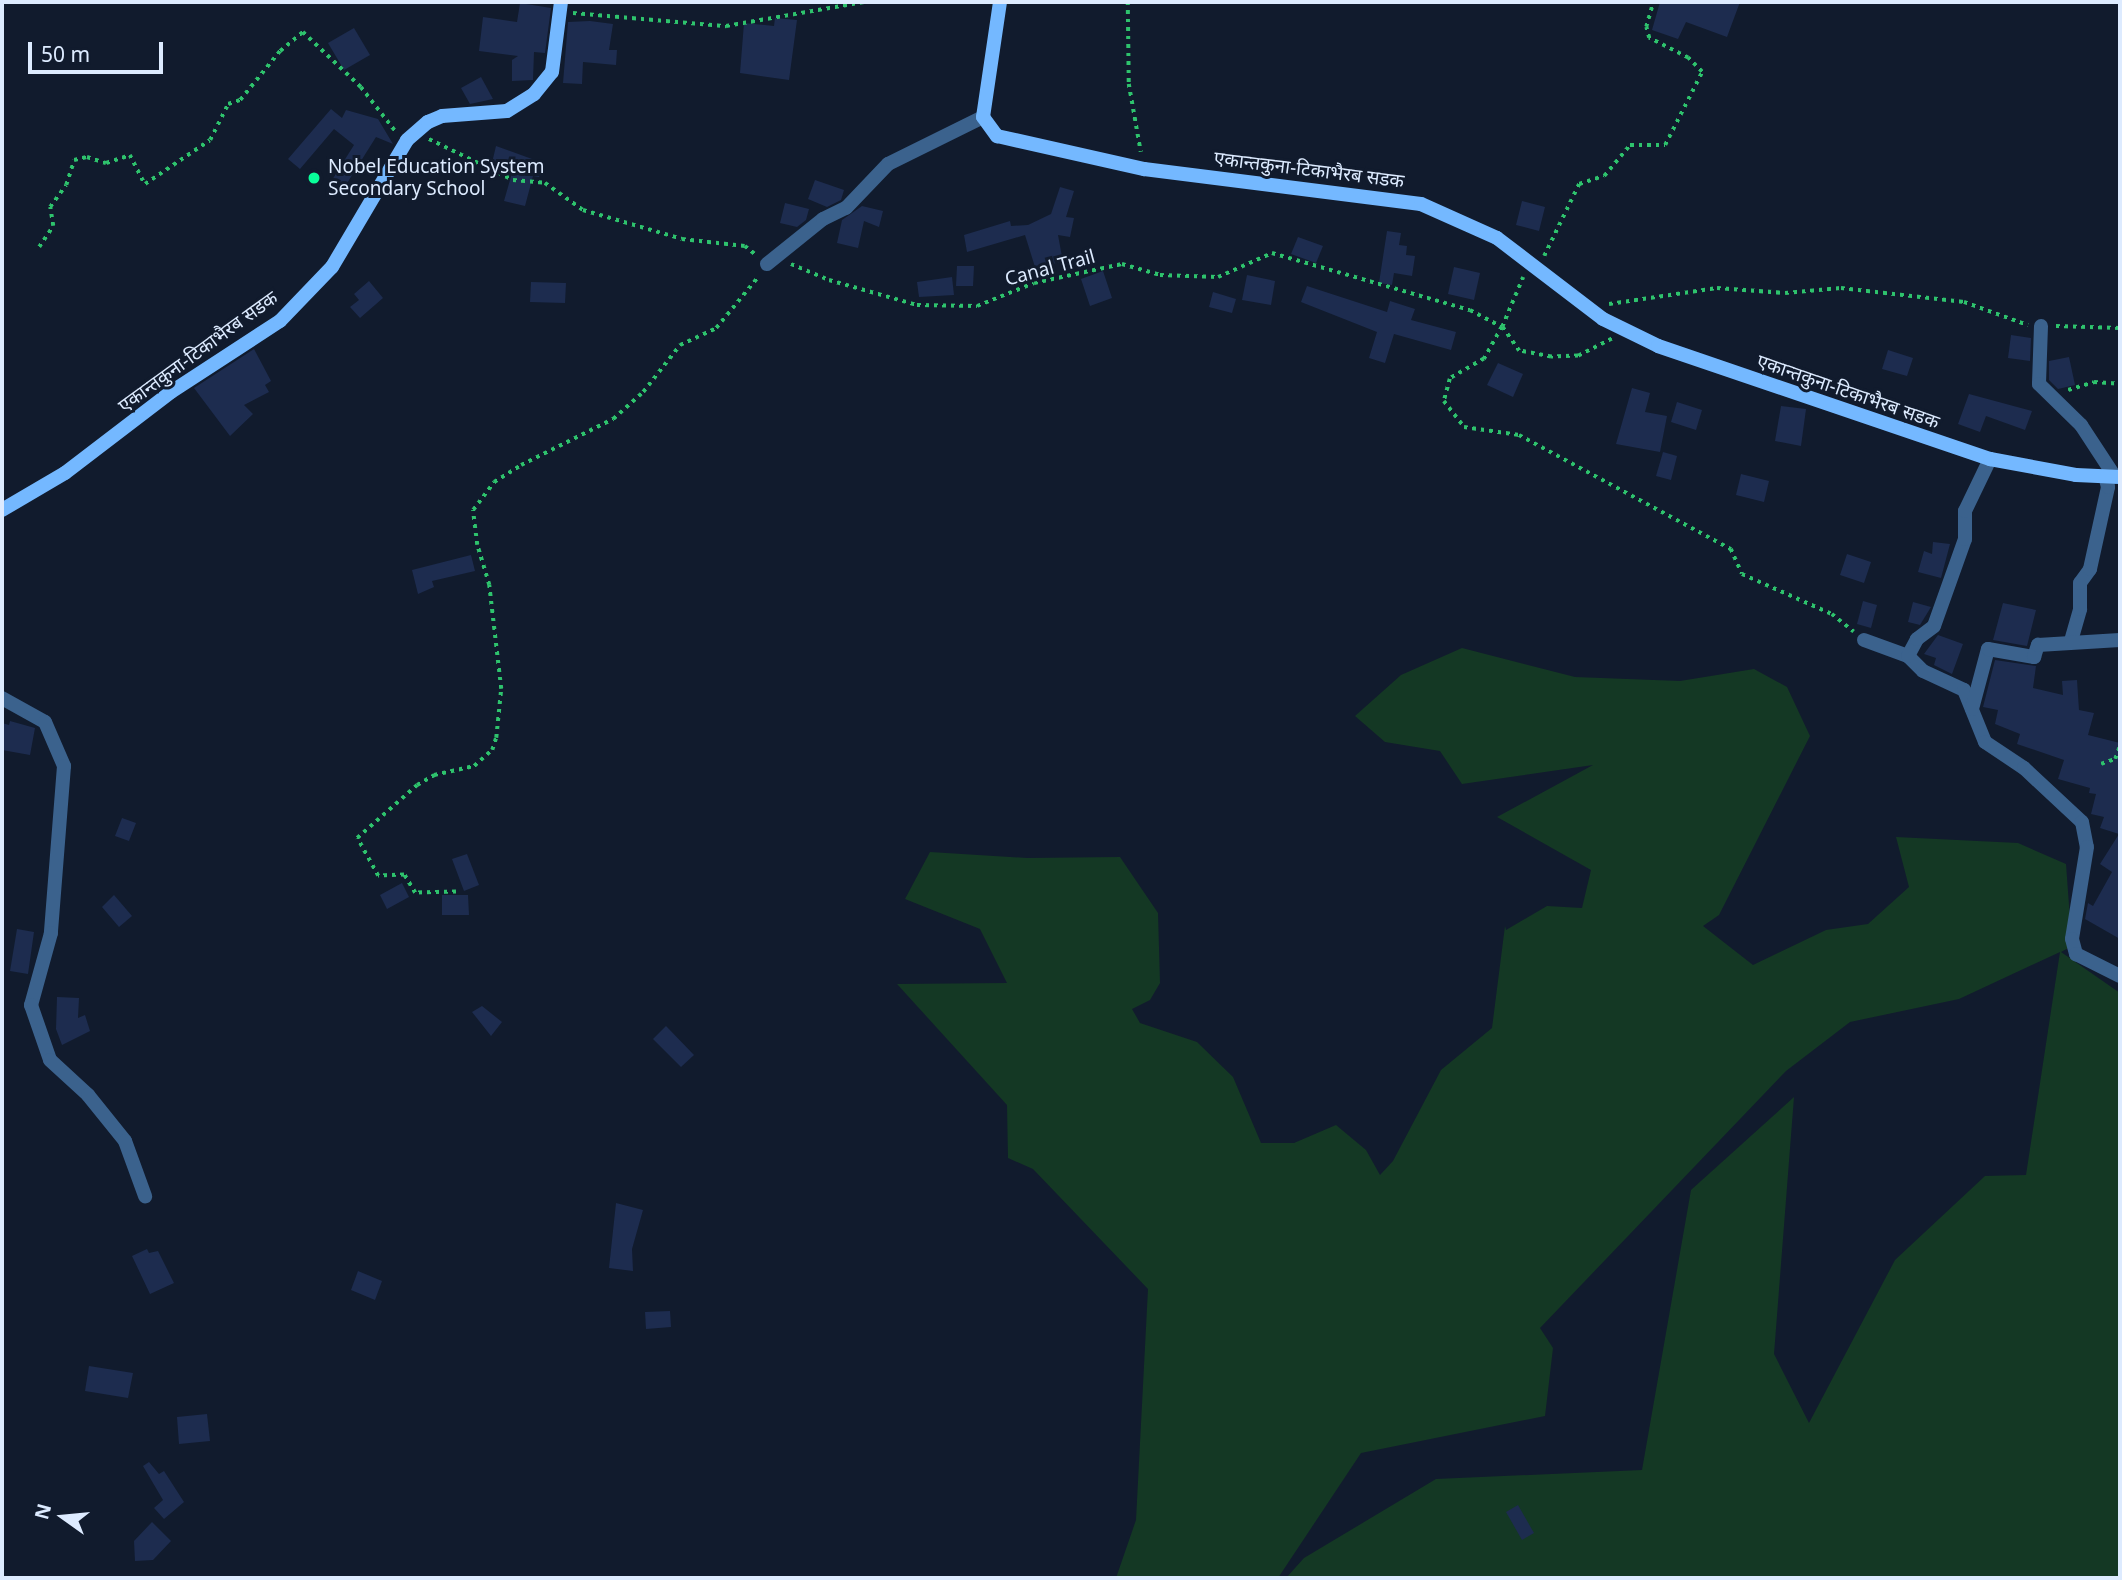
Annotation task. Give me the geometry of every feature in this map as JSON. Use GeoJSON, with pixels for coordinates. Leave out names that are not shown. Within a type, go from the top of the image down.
{"type":"FeatureCollection","features":[{"type":"Feature","properties":{"kind":"main road"},"geometry":{"type":"LineString","coordinates":[[983,117],[1000,2]]}},
{"type":"Feature","properties":{"kind":"main road","name":"एकान्तकुना-टिकाभैरब सडक"},"geometry":{"type":"LineString","coordinates":[[2,510],[65,473],[171,392],[280,321],[332,267],[400,151],[417,131],[442,116],[507,111],[534,94],[552,72],[561,7]]}},
{"type":"Feature","properties":{"kind":"main road","name":"एकान्तकुना-टिकाभैरब सडक"},"geometry":{"type":"LineString","coordinates":[[983,117],[997,136],[1144,169],[1421,204],[1455,215],[1531,261],[1625,332],[1990,459],[2114,477]]}},
{"type":"Feature","properties":{"kind":"street"},"geometry":{"type":"LineString","coordinates":[[766,264],[823,219],[846,208],[888,164],[983,117]]}},
{"type":"Feature","properties":{"kind":"street"},"geometry":{"type":"LineString","coordinates":[[2041,327],[2037,369],[2039,384],[2081,425],[2114,477],[2108,487],[2090,569],[2080,583],[2080,609],[2071,641]]}},
{"type":"Feature","properties":{"kind":"street"},"geometry":{"type":"LineString","coordinates":[[1908,656],[1917,639],[1934,626],[1965,539],[1965,512],[1990,459]]}},
{"type":"Feature","properties":{"kind":"street"},"geometry":{"type":"LineString","coordinates":[[1864,640],[1908,656],[1923,671],[1964,690],[1985,742],[2024,768],[2082,822],[2087,847],[2072,939],[2076,954],[2120,976]]}},
{"type":"Feature","properties":{"kind":"street"},"geometry":{"type":"LineString","coordinates":[[1972,709],[1988,649],[2034,657],[2038,645],[2120,640]]}},
{"type":"Feature","properties":{"kind":"street"},"geometry":{"type":"LineString","coordinates":[[2,698],[45,722],[64,765],[51,933],[31,1005],[50,1060],[88,1095],[125,1141],[145,1196]]}},
{"type":"Feature","properties":{"kind":"path"},"geometry":{"type":"LineString","coordinates":[[561,7],[726,26],[864,2]]}},
{"type":"Feature","properties":{"kind":"path"},"geometry":{"type":"LineString","coordinates":[[1128,2],[1132,116],[1144,169]]}},
{"type":"Feature","properties":{"kind":"path"},"geometry":{"type":"LineString","coordinates":[[1653,2],[1646,27],[1649,38],[1702,67],[1691,96],[1665,145],[1630,145],[1604,176],[1579,184],[1544,257],[1531,261],[1507,305],[1502,327],[1484,359],[1450,379],[1444,401],[1464,427],[1519,435],[1731,549],[1742,574],[1832,614],[1864,640]]}},
{"type":"Feature","properties":{"kind":"path"},"geometry":{"type":"LineString","coordinates":[[39,247],[53,226],[50,207],[66,185],[67,171],[74,160],[87,157],[106,163],[130,155],[145,184],[210,141],[228,103],[240,100],[280,51],[303,32],[361,87],[397,132],[400,151]]}},
{"type":"Feature","properties":{"kind":"path","name":"Canal Trail"},"geometry":{"type":"LineString","coordinates":[[419,145],[429,139],[513,180],[545,183],[583,210],[682,239],[745,246],[766,264],[792,264],[829,280],[917,305],[977,306],[1034,283],[1122,264],[1160,275],[1218,277],[1272,253],[1470,310],[1502,327]]}},
{"type":"Feature","properties":{"kind":"path"},"geometry":{"type":"LineString","coordinates":[[456,892],[415,893],[404,875],[379,876],[365,858],[357,838],[412,789],[434,775],[474,766],[492,750],[496,738],[501,689],[489,584],[477,545],[473,510],[494,482],[521,465],[613,419],[643,392],[680,345],[716,328],[742,301],[766,264]]}},
{"type":"Feature","properties":{"kind":"path"},"geometry":{"type":"LineString","coordinates":[[1592,309],[1630,299],[1717,289],[1785,293],[1841,288],[1964,302],[2013,323],[2041,327],[2120,328]]}},
{"type":"Feature","properties":{"kind":"path"},"geometry":{"type":"LineString","coordinates":[[1502,327],[1519,351],[1551,357],[1578,356],[1625,332]]}},
{"type":"Feature","properties":{"kind":"path"},"geometry":{"type":"LineString","coordinates":[[2050,397],[2094,382],[2120,384]]}},
{"type":"Feature","properties":{"kind":"path"},"geometry":{"type":"LineString","coordinates":[[2101,764],[2115,759],[2120,744]]}},
{"type":"Feature","properties":{"kind":"green space"},"geometry":{"type":"Polygon","coordinates":[[[1462,648],[1575,677],[1680,681],[1754,669],[1787,687],[1810,736],[1719,915],[1703,926],[1753,965],[1826,930],[1868,924],[1909,887],[1896,837],[2018,843],[2066,864],[2072,946],[2061,952],[2120,993],[2120,1578],[1286,1578],[1304,1558],[1436,1479],[1642,1470],[1691,1190],[1794,1097],[1774,1354],[1809,1423],[1895,1260],[1985,1176],[2026,1175],[2060,952],[1959,999],[1850,1022],[1786,1071],[1540,1328],[1553,1348],[1545,1416],[1361,1453],[1278,1578],[1116,1578],[1136,1520],[1148,1289],[1033,1169],[1008,1158],[1007,1105],[897,984],[1007,983],[980,929],[905,899],[930,852],[1027,858],[1120,857],[1158,913],[1160,983],[1150,1000],[1132,1009],[1140,1023],[1197,1042],[1233,1077],[1261,1143],[1294,1143],[1336,1125],[1366,1150],[1380,1175],[1393,1161],[1441,1070],[1492,1028],[1505,926],[1506,930],[1547,906],[1582,908],[1591,870],[1497,817],[1593,765],[1462,784],[1440,751],[1385,742],[1355,716],[1401,675],[1462,648]]]}},
{"type":"Feature","properties":{"kind":"building"},"geometry":{"type":"Polygon","coordinates":[[[1660,2],[1740,2],[1727,37],[1686,22],[1678,39],[1652,30],[1660,2]]]}},
{"type":"Feature","properties":{"kind":"building"},"geometry":{"type":"Polygon","coordinates":[[[520,3],[551,8],[545,53],[534,52],[533,80],[512,81],[512,60],[518,56],[479,51],[483,17],[517,22],[520,3]]]}},
{"type":"Feature","properties":{"kind":"building"},"geometry":{"type":"Polygon","coordinates":[[[775,18],[797,20],[789,80],[740,73],[744,23],[774,26],[775,18]]]}},
{"type":"Feature","properties":{"kind":"building"},"geometry":{"type":"Polygon","coordinates":[[[568,22],[613,24],[609,50],[617,50],[616,65],[583,62],[582,84],[563,83],[568,22]]]}},
{"type":"Feature","properties":{"kind":"building"},"geometry":{"type":"Polygon","coordinates":[[[354,28],[370,55],[344,70],[328,43],[354,28]]]}},
{"type":"Feature","properties":{"kind":"building"},"geometry":{"type":"Polygon","coordinates":[[[481,77],[493,99],[470,104],[461,88],[481,77]]]}},
{"type":"Feature","properties":{"kind":"building"},"geometry":{"type":"Polygon","coordinates":[[[331,109],[342,118],[346,110],[378,119],[393,144],[376,137],[339,196],[327,188],[354,145],[334,129],[300,169],[288,159],[331,109]]]}},
{"type":"Feature","properties":{"kind":"building"},"geometry":{"type":"Polygon","coordinates":[[[496,146],[543,163],[539,177],[533,176],[525,206],[504,201],[512,173],[491,167],[496,146]]]}},
{"type":"Feature","properties":{"kind":"building"},"geometry":{"type":"Polygon","coordinates":[[[815,180],[844,190],[841,200],[827,207],[808,199],[815,180]]]}},
{"type":"Feature","properties":{"kind":"building"},"geometry":{"type":"Polygon","coordinates":[[[1060,187],[1074,191],[1066,217],[1074,218],[1070,237],[1058,235],[1063,262],[1035,267],[1025,235],[967,252],[964,235],[1010,221],[1011,226],[1028,225],[1051,214],[1060,187]]]}},
{"type":"Feature","properties":{"kind":"building"},"geometry":{"type":"Polygon","coordinates":[[[1522,201],[1545,207],[1539,231],[1516,225],[1522,201]]]}},
{"type":"Feature","properties":{"kind":"building"},"geometry":{"type":"Polygon","coordinates":[[[785,203],[809,209],[806,220],[797,227],[780,223],[785,203]]]}},
{"type":"Feature","properties":{"kind":"building"},"geometry":{"type":"Polygon","coordinates":[[[862,206],[883,211],[879,227],[864,221],[858,248],[837,243],[842,220],[862,206]]]}},
{"type":"Feature","properties":{"kind":"building"},"geometry":{"type":"Polygon","coordinates":[[[1387,231],[1401,233],[1399,245],[1407,246],[1406,255],[1415,256],[1412,276],[1394,273],[1392,285],[1379,283],[1387,231]]]}},
{"type":"Feature","properties":{"kind":"building"},"geometry":{"type":"Polygon","coordinates":[[[1298,237],[1323,246],[1316,263],[1291,254],[1298,237]]]}},
{"type":"Feature","properties":{"kind":"building"},"geometry":{"type":"Polygon","coordinates":[[[957,266],[974,266],[973,286],[956,286],[957,266]]]}},
{"type":"Feature","properties":{"kind":"building"},"geometry":{"type":"Polygon","coordinates":[[[1454,267],[1480,273],[1474,300],[1448,294],[1454,267]]]}},
{"type":"Feature","properties":{"kind":"building"},"geometry":{"type":"Polygon","coordinates":[[[1103,271],[1112,298],[1090,306],[1081,279],[1103,271]]]}},
{"type":"Feature","properties":{"kind":"building"},"geometry":{"type":"Polygon","coordinates":[[[1247,275],[1275,281],[1271,305],[1242,300],[1247,275]]]}},
{"type":"Feature","properties":{"kind":"building"},"geometry":{"type":"Polygon","coordinates":[[[952,277],[954,295],[919,297],[917,282],[952,277]]]}},
{"type":"Feature","properties":{"kind":"building"},"geometry":{"type":"Polygon","coordinates":[[[369,281],[383,298],[360,318],[350,307],[359,300],[354,294],[369,281]]]}},
{"type":"Feature","properties":{"kind":"building"},"geometry":{"type":"Polygon","coordinates":[[[531,282],[566,283],[565,303],[530,302],[531,282]]]}},
{"type":"Feature","properties":{"kind":"building"},"geometry":{"type":"Polygon","coordinates":[[[1307,286],[1387,312],[1390,301],[1415,309],[1411,320],[1456,332],[1451,350],[1394,334],[1385,363],[1369,358],[1377,332],[1301,302],[1307,286]]]}},
{"type":"Feature","properties":{"kind":"building"},"geometry":{"type":"Polygon","coordinates":[[[1213,292],[1236,299],[1232,313],[1209,307],[1213,292]]]}},
{"type":"Feature","properties":{"kind":"building"},"geometry":{"type":"Polygon","coordinates":[[[2011,335],[2031,338],[2030,361],[2008,358],[2011,335]]]}},
{"type":"Feature","properties":{"kind":"building"},"geometry":{"type":"Polygon","coordinates":[[[254,349],[271,381],[265,385],[269,392],[244,405],[253,414],[230,436],[194,388],[254,349]]]}},
{"type":"Feature","properties":{"kind":"building"},"geometry":{"type":"Polygon","coordinates":[[[1888,350],[1913,358],[1907,376],[1882,369],[1888,350]]]}},
{"type":"Feature","properties":{"kind":"building"},"geometry":{"type":"Polygon","coordinates":[[[2069,357],[2075,385],[2058,389],[2049,380],[2049,361],[2069,357]]]}},
{"type":"Feature","properties":{"kind":"building"},"geometry":{"type":"Polygon","coordinates":[[[1498,363],[1523,374],[1513,397],[1487,385],[1498,363]]]}},
{"type":"Feature","properties":{"kind":"building"},"geometry":{"type":"Polygon","coordinates":[[[1632,388],[1650,393],[1645,412],[1667,416],[1660,452],[1616,444],[1632,388]]]}},
{"type":"Feature","properties":{"kind":"building"},"geometry":{"type":"Polygon","coordinates":[[[1969,394],[2032,411],[2025,430],[1986,416],[1980,432],[1958,424],[1969,394]]]}},
{"type":"Feature","properties":{"kind":"building"},"geometry":{"type":"Polygon","coordinates":[[[1677,402],[1702,410],[1696,430],[1671,422],[1677,402]]]}},
{"type":"Feature","properties":{"kind":"building"},"geometry":{"type":"Polygon","coordinates":[[[1781,406],[1806,409],[1801,446],[1775,441],[1781,406]]]}},
{"type":"Feature","properties":{"kind":"building"},"geometry":{"type":"Polygon","coordinates":[[[1663,452],[1677,456],[1671,480],[1656,476],[1663,452]]]}},
{"type":"Feature","properties":{"kind":"building"},"geometry":{"type":"Polygon","coordinates":[[[1741,474],[1769,481],[1764,502],[1736,495],[1741,474]]]}},
{"type":"Feature","properties":{"kind":"building"},"geometry":{"type":"Polygon","coordinates":[[[1933,542],[1950,544],[1941,578],[1918,572],[1924,551],[1932,554],[1933,542]]]}},
{"type":"Feature","properties":{"kind":"building"},"geometry":{"type":"Polygon","coordinates":[[[1847,554],[1871,562],[1864,583],[1840,575],[1847,554]]]}},
{"type":"Feature","properties":{"kind":"building"},"geometry":{"type":"Polygon","coordinates":[[[471,555],[475,571],[432,581],[434,587],[418,594],[412,570],[471,555]]]}},
{"type":"Feature","properties":{"kind":"building"},"geometry":{"type":"Polygon","coordinates":[[[1863,601],[1877,605],[1871,628],[1857,624],[1863,601]]]}},
{"type":"Feature","properties":{"kind":"building"},"geometry":{"type":"Polygon","coordinates":[[[1913,602],[1931,607],[1920,625],[1908,622],[1913,602]]]}},
{"type":"Feature","properties":{"kind":"building"},"geometry":{"type":"Polygon","coordinates":[[[2003,603],[2036,610],[2027,646],[1993,640],[2003,603]]]}},
{"type":"Feature","properties":{"kind":"building"},"geometry":{"type":"Polygon","coordinates":[[[1938,635],[1963,644],[1952,674],[1934,665],[1936,658],[1924,654],[1938,635]]]}},
{"type":"Feature","properties":{"kind":"building"},"geometry":{"type":"Polygon","coordinates":[[[1995,660],[2036,666],[2033,688],[2063,695],[2062,681],[2077,680],[2079,710],[2094,713],[2088,735],[2120,743],[2120,939],[2085,919],[2088,903],[2093,906],[2112,872],[2100,864],[2119,834],[2100,828],[2104,817],[2091,814],[2096,794],[2089,793],[2090,788],[2058,779],[2064,760],[2017,744],[2020,734],[1995,724],[1998,710],[1983,707],[1995,660]]]}},
{"type":"Feature","properties":{"kind":"building"},"geometry":{"type":"Polygon","coordinates":[[[10,721],[35,728],[30,755],[2,750],[2,723],[9,725],[10,721]]]}},
{"type":"Feature","properties":{"kind":"building"},"geometry":{"type":"Polygon","coordinates":[[[122,818],[136,823],[129,841],[115,836],[122,818]]]}},
{"type":"Feature","properties":{"kind":"building"},"geometry":{"type":"Polygon","coordinates":[[[467,854],[479,885],[464,891],[452,859],[467,854]]]}},
{"type":"Feature","properties":{"kind":"building"},"geometry":{"type":"Polygon","coordinates":[[[402,883],[409,897],[387,909],[380,895],[402,883]]]}},
{"type":"Feature","properties":{"kind":"building"},"geometry":{"type":"Polygon","coordinates":[[[114,895],[132,916],[119,927],[102,907],[114,895]]]}},
{"type":"Feature","properties":{"kind":"building"},"geometry":{"type":"Polygon","coordinates":[[[442,895],[468,895],[469,915],[442,915],[442,895]]]}},
{"type":"Feature","properties":{"kind":"building"},"geometry":{"type":"Polygon","coordinates":[[[17,929],[34,932],[28,974],[10,971],[17,929]]]}},
{"type":"Feature","properties":{"kind":"building"},"geometry":{"type":"Polygon","coordinates":[[[57,997],[79,998],[78,1018],[85,1015],[90,1031],[62,1045],[56,1029],[57,997]]]}},
{"type":"Feature","properties":{"kind":"building"},"geometry":{"type":"Polygon","coordinates":[[[482,1006],[502,1022],[491,1036],[472,1012],[482,1006]]]}},
{"type":"Feature","properties":{"kind":"building"},"geometry":{"type":"Polygon","coordinates":[[[666,1026],[694,1055],[681,1067],[653,1039],[666,1026]]]}},
{"type":"Feature","properties":{"kind":"building"},"geometry":{"type":"Polygon","coordinates":[[[616,1203],[643,1210],[632,1249],[633,1271],[609,1268],[616,1203]]]}},
{"type":"Feature","properties":{"kind":"building"},"geometry":{"type":"Polygon","coordinates":[[[147,1249],[149,1253],[158,1251],[174,1283],[150,1294],[132,1256],[147,1249]]]}},
{"type":"Feature","properties":{"kind":"building"},"geometry":{"type":"Polygon","coordinates":[[[358,1271],[382,1281],[375,1300],[351,1290],[358,1271]]]}},
{"type":"Feature","properties":{"kind":"building"},"geometry":{"type":"Polygon","coordinates":[[[670,1311],[671,1327],[646,1329],[645,1312],[670,1311]]]}},
{"type":"Feature","properties":{"kind":"building"},"geometry":{"type":"Polygon","coordinates":[[[89,1366],[133,1373],[128,1398],[85,1391],[89,1366]]]}},
{"type":"Feature","properties":{"kind":"building"},"geometry":{"type":"Polygon","coordinates":[[[207,1414],[210,1441],[179,1444],[177,1417],[207,1414]]]}},
{"type":"Feature","properties":{"kind":"building"},"geometry":{"type":"Polygon","coordinates":[[[149,1462],[159,1474],[164,1471],[184,1502],[164,1519],[154,1508],[163,1500],[143,1466],[149,1462]]]}},
{"type":"Feature","properties":{"kind":"building"},"geometry":{"type":"Polygon","coordinates":[[[1518,1505],[1534,1533],[1522,1540],[1506,1512],[1518,1505]]]}},
{"type":"Feature","properties":{"kind":"building"},"geometry":{"type":"Polygon","coordinates":[[[152,1522],[171,1541],[153,1560],[135,1561],[134,1541],[152,1522]]]}},
{"type":"Feature","properties":{"kind":"place","name":"Nobel Education System Secondary School"},"geometry":{"type":"Point","coordinates":[314,178]}}]}
